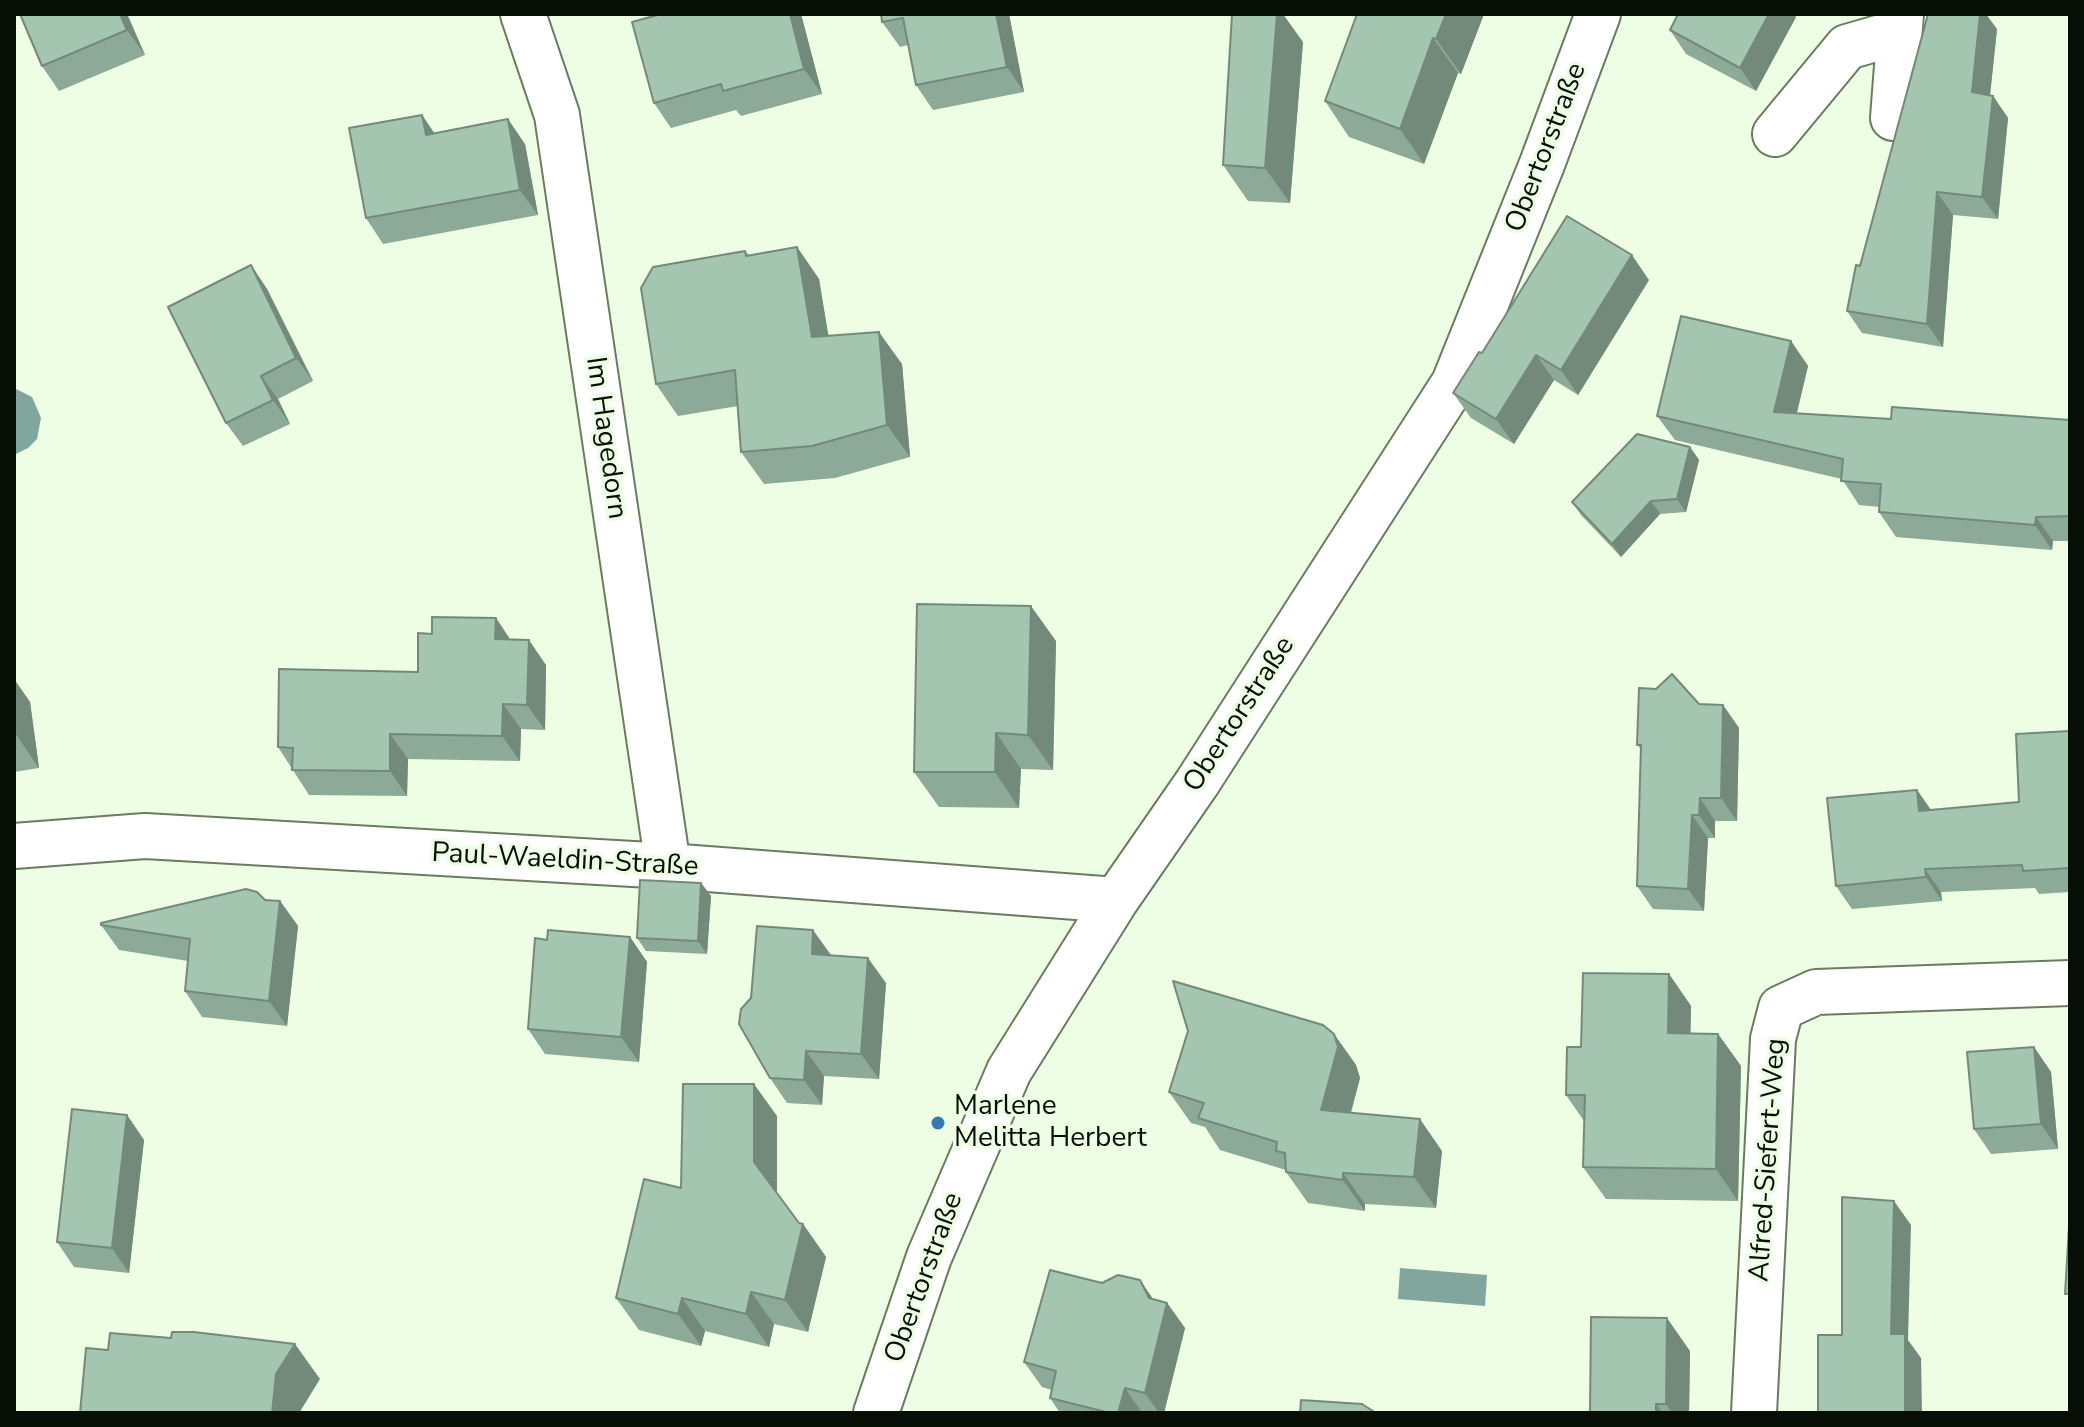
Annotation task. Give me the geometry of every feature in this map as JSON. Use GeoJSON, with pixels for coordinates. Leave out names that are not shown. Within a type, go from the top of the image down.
{"type":"FeatureCollection","features":[{"type":"Feature","properties":{"kind":"street","name":"Im Hagedorn"},"geometry":{"type":"LineString","coordinates":[[523,14],[557,115],[668,866]]}},
{"type":"Feature","properties":{"kind":"street","name":"Obertorstraße"},"geometry":{"type":"LineString","coordinates":[[876,1413],[929,1257],[1009,1071],[1116,900],[1197,783],[1454,383],[1598,14]]}},
{"type":"Feature","properties":{"kind":"street"},"geometry":{"type":"LineString","coordinates":[[1775,134],[1847,47],[1900,23],[1893,118]]}},
{"type":"Feature","properties":{"kind":"street","name":"Paul-Waeldin-Straße"},"geometry":{"type":"LineString","coordinates":[[14,846],[145,836],[668,866],[1116,900]]}},
{"type":"Feature","properties":{"kind":"street","name":"Alfred-Siefert-Weg"},"geometry":{"type":"LineString","coordinates":[[1754,1413],[1773,1039],[1781,1008],[1816,992],[2070,983]]}},
{"type":"Feature","properties":{"kind":"water"},"geometry":{"type":"Polygon","coordinates":[[[14,388],[32,397],[41,418],[37,439],[14,455],[14,388]]]}},
{"type":"Feature","properties":{"kind":"water"},"geometry":{"type":"Polygon","coordinates":[[[1400,1268],[1487,1275],[1485,1306],[1398,1299],[1400,1268]]]}},
{"type":"Feature","properties":{"kind":"building"},"geometry":{"type":"Polygon","coordinates":[[[20,14],[120,14],[127,30],[42,66],[20,14]]]}},
{"type":"Feature","properties":{"kind":"building"},"geometry":{"type":"Polygon","coordinates":[[[661,14],[790,14],[804,69],[723,91],[721,84],[654,103],[632,22],[661,14]]]}},
{"type":"Feature","properties":{"kind":"building"},"geometry":{"type":"Polygon","coordinates":[[[881,14],[996,14],[1007,67],[916,85],[903,18],[882,22],[881,14]]]}},
{"type":"Feature","properties":{"kind":"building"},"geometry":{"type":"Polygon","coordinates":[[[1232,14],[1277,14],[1265,168],[1223,165],[1232,14]]]}},
{"type":"Feature","properties":{"kind":"building"},"geometry":{"type":"Polygon","coordinates":[[[1357,14],[1446,14],[1436,39],[1433,38],[1400,129],[1325,101],[1357,14]]]}},
{"type":"Feature","properties":{"kind":"building"},"geometry":{"type":"Polygon","coordinates":[[[1678,14],[1769,14],[1740,68],[1670,30],[1678,14]]]}},
{"type":"Feature","properties":{"kind":"building"},"geometry":{"type":"Polygon","coordinates":[[[1928,14],[1980,14],[1972,92],[1993,96],[1982,197],[1937,192],[1927,324],[1847,311],[1856,265],[1860,266],[1928,14]]]}},
{"type":"Feature","properties":{"kind":"building"},"geometry":{"type":"Polygon","coordinates":[[[422,115],[426,135],[508,119],[520,190],[366,218],[349,128],[422,115]]]}},
{"type":"Feature","properties":{"kind":"building"},"geometry":{"type":"Polygon","coordinates":[[[1567,216],[1632,255],[1561,370],[1536,355],[1496,419],[1453,393],[1479,352],[1482,353],[1567,216]]]}},
{"type":"Feature","properties":{"kind":"building"},"geometry":{"type":"Polygon","coordinates":[[[797,247],[812,337],[879,332],[887,425],[812,446],[741,452],[735,370],[656,384],[641,288],[653,267],[745,251],[746,256],[797,247]]]}},
{"type":"Feature","properties":{"kind":"building"},"geometry":{"type":"Polygon","coordinates":[[[251,265],[296,358],[261,376],[273,400],[226,423],[168,307],[251,265]]]}},
{"type":"Feature","properties":{"kind":"building"},"geometry":{"type":"Polygon","coordinates":[[[1681,316],[1791,341],[1774,412],[1891,419],[1892,407],[2070,420],[2070,516],[2036,517],[2035,525],[1879,512],[1881,484],[1841,481],[1843,459],[1657,416],[1681,316]]]}},
{"type":"Feature","properties":{"kind":"building"},"geometry":{"type":"Polygon","coordinates":[[[1637,434],[1690,447],[1677,499],[1651,501],[1612,544],[1572,502],[1637,434]]]}},
{"type":"Feature","properties":{"kind":"building"},"geometry":{"type":"Polygon","coordinates":[[[917,604],[1031,606],[1028,735],[996,733],[995,772],[914,772],[917,604]]]}},
{"type":"Feature","properties":{"kind":"building"},"geometry":{"type":"Polygon","coordinates":[[[432,617],[496,618],[495,639],[529,640],[527,705],[503,704],[502,736],[390,734],[390,771],[292,770],[293,748],[278,747],[279,669],[418,672],[418,633],[432,634],[432,617]]]}},
{"type":"Feature","properties":{"kind":"building"},"geometry":{"type":"Polygon","coordinates":[[[1672,674],[1699,704],[1723,705],[1721,798],[1700,798],[1699,815],[1692,815],[1688,889],[1637,886],[1641,745],[1637,745],[1639,688],[1656,689],[1672,674]]]}},
{"type":"Feature","properties":{"kind":"building"},"geometry":{"type":"Polygon","coordinates":[[[2070,731],[2070,868],[2023,871],[2022,865],[1925,869],[1926,877],[1836,886],[1827,798],[1917,790],[1919,811],[2019,802],[2016,734],[2070,731]]]}},
{"type":"Feature","properties":{"kind":"building"},"geometry":{"type":"Polygon","coordinates":[[[640,880],[701,883],[698,941],[637,938],[640,880]]]}},
{"type":"Feature","properties":{"kind":"building"},"geometry":{"type":"Polygon","coordinates":[[[246,889],[257,892],[265,900],[280,901],[269,1001],[185,991],[190,939],[101,925],[101,923],[246,889]]]}},
{"type":"Feature","properties":{"kind":"building"},"geometry":{"type":"Polygon","coordinates":[[[757,926],[813,930],[812,954],[868,958],[861,1054],[806,1051],[804,1080],[770,1078],[739,1024],[741,1009],[751,998],[757,926]]]}},
{"type":"Feature","properties":{"kind":"building"},"geometry":{"type":"Polygon","coordinates":[[[548,930],[630,937],[621,1037],[528,1029],[535,938],[547,940],[548,930]]]}},
{"type":"Feature","properties":{"kind":"building"},"geometry":{"type":"Polygon","coordinates":[[[1583,973],[1669,974],[1668,1033],[1718,1034],[1716,1169],[1583,1167],[1585,1095],[1566,1095],[1567,1047],[1581,1047],[1583,973]]]}},
{"type":"Feature","properties":{"kind":"building"},"geometry":{"type":"Polygon","coordinates":[[[1173,981],[1323,1025],[1334,1034],[1338,1047],[1321,1110],[1420,1119],[1414,1177],[1343,1173],[1343,1180],[1286,1172],[1285,1153],[1276,1151],[1277,1142],[1198,1118],[1204,1103],[1169,1092],[1188,1031],[1173,981]]]}},
{"type":"Feature","properties":{"kind":"building"},"geometry":{"type":"Polygon","coordinates":[[[2034,1047],[2041,1124],[1974,1129],[1967,1052],[2034,1047]]]}},
{"type":"Feature","properties":{"kind":"building"},"geometry":{"type":"Polygon","coordinates":[[[683,1084],[754,1084],[754,1162],[799,1223],[803,1224],[785,1300],[751,1292],[746,1314],[682,1298],[678,1314],[616,1298],[644,1179],[681,1188],[683,1084]]]}},
{"type":"Feature","properties":{"kind":"building"},"geometry":{"type":"Polygon","coordinates":[[[72,1109],[127,1115],[112,1248],[57,1242],[72,1109]]]}},
{"type":"Feature","properties":{"kind":"building"},"geometry":{"type":"Polygon","coordinates":[[[1842,1197],[1894,1201],[1891,1334],[1905,1334],[1905,1413],[1818,1413],[1818,1335],[1842,1335],[1842,1197]]]}},
{"type":"Feature","properties":{"kind":"building"},"geometry":{"type":"Polygon","coordinates":[[[2069,1226],[2070,1294],[2065,1294],[2069,1226]]]}},
{"type":"Feature","properties":{"kind":"building"},"geometry":{"type":"Polygon","coordinates":[[[1050,1270],[1102,1283],[1118,1275],[1140,1280],[1149,1298],[1167,1303],[1145,1393],[1125,1388],[1118,1413],[1050,1398],[1056,1371],[1024,1362],[1050,1270]]]}},
{"type":"Feature","properties":{"kind":"building"},"geometry":{"type":"Polygon","coordinates":[[[1591,1317],[1667,1318],[1666,1404],[1656,1404],[1656,1413],[1590,1413],[1591,1317]]]}},
{"type":"Feature","properties":{"kind":"building"},"geometry":{"type":"Polygon","coordinates":[[[172,1332],[295,1344],[276,1374],[272,1413],[80,1413],[86,1348],[108,1350],[110,1333],[171,1338],[172,1332]]]}},
{"type":"Feature","properties":{"kind":"building"},"geometry":{"type":"Polygon","coordinates":[[[1301,1400],[1362,1404],[1376,1413],[1300,1413],[1301,1400]]]}},
{"type":"Feature","properties":{"kind":"place","name":"Marlene Melitta Herbert"},"geometry":{"type":"Point","coordinates":[938,1123]}}]}
